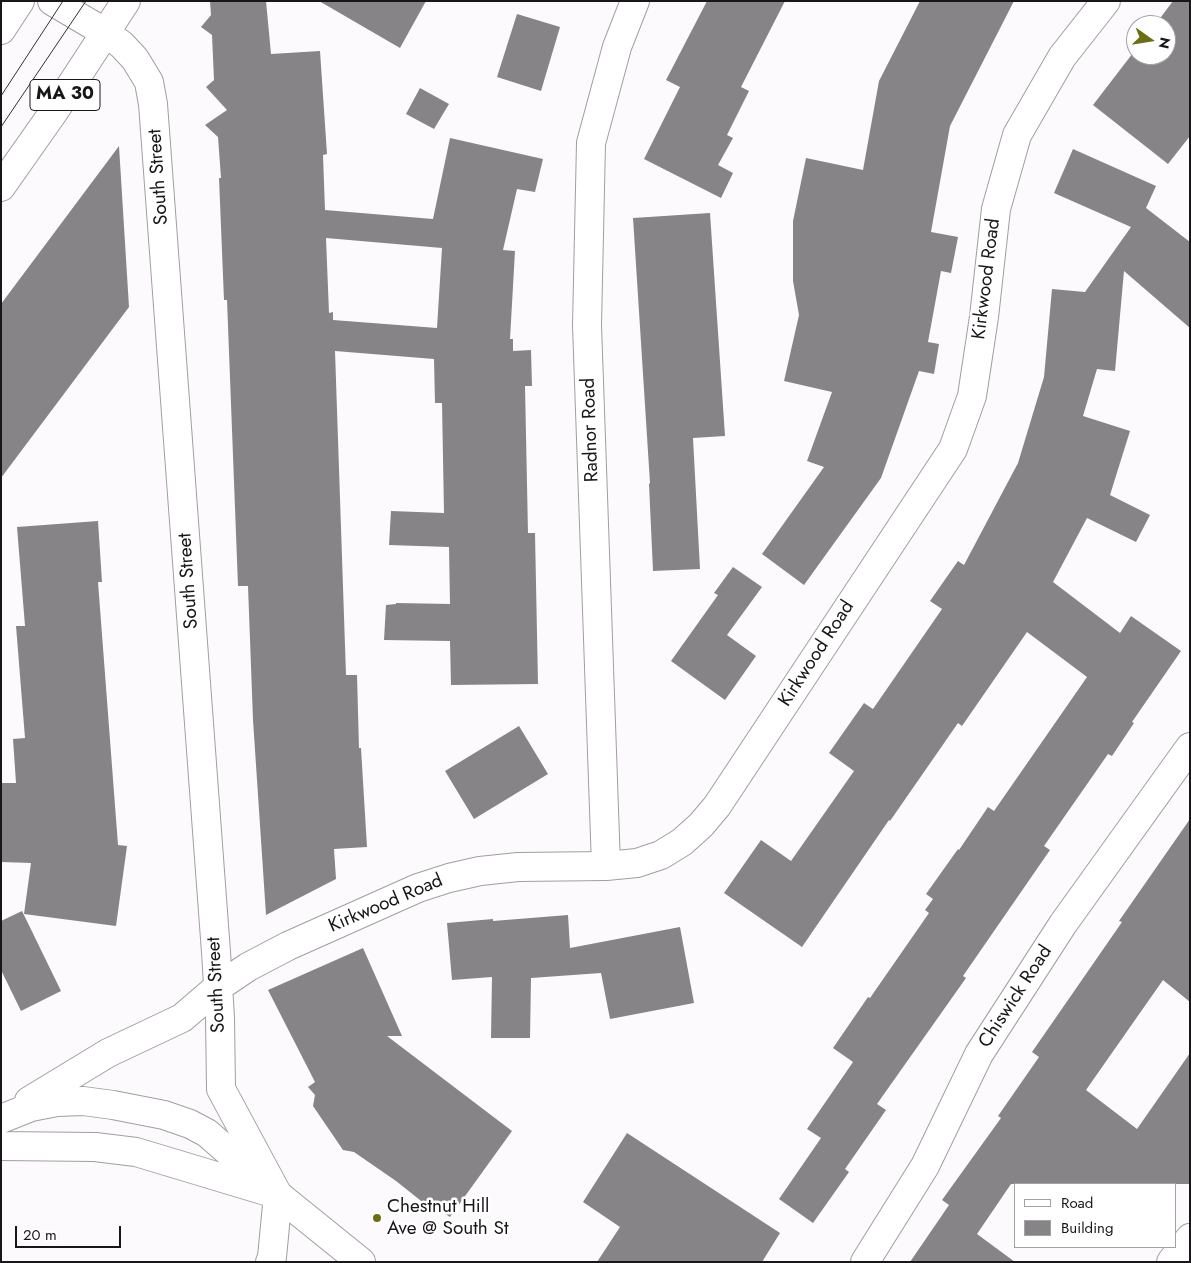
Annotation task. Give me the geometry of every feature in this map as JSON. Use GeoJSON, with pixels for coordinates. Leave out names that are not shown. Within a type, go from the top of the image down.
{"type":"FeatureCollection","features":[{"type":"Feature","properties":{"kind":"street"},"geometry":{"type":"LineString","coordinates":[[1,30],[20,1]]}},
{"type":"Feature","properties":{"kind":"street","name":"South Street"},"geometry":{"type":"LineString","coordinates":[[52,1],[106,33],[122,45],[135,59],[149,82],[153,104],[220,1018],[221,1089],[278,1195]]}},
{"type":"Feature","properties":{"kind":"street","name":"MA 30"},"geometry":{"type":"LineString","coordinates":[[1,187],[53,113],[126,1]]}},
{"type":"Feature","properties":{"kind":"street","name":"Radnor Road"},"geometry":{"type":"LineString","coordinates":[[606,866],[587,325],[591,143],[617,47],[635,1]]}},
{"type":"Feature","properties":{"kind":"street","name":"Kirkwood Road"},"geometry":{"type":"LineString","coordinates":[[1,1118],[108,1053],[182,1018],[217,988],[248,967],[288,946],[418,888],[480,871],[518,867],[606,866],[637,862],[660,855],[682,842],[701,826],[953,449],[972,396],[984,317],[996,209],[1016,136],[1062,57],[1106,1]]}},
{"type":"Feature","properties":{"kind":"street","name":"Chiswick Road"},"geometry":{"type":"LineString","coordinates":[[865,1262],[925,1166],[979,1054],[1063,924],[1190,747]]}},
{"type":"Feature","properties":{"kind":"street"},"geometry":{"type":"LineString","coordinates":[[1,1118],[31,1107],[74,1101],[113,1105],[164,1115],[190,1124],[208,1133],[278,1195],[361,1262]]}},
{"type":"Feature","properties":{"kind":"street"},"geometry":{"type":"LineString","coordinates":[[1,1146],[95,1147],[136,1152],[278,1195]]}},
{"type":"Feature","properties":{"kind":"street"},"geometry":{"type":"LineString","coordinates":[[270,1262],[278,1195]]}},
{"type":"Feature","properties":{"kind":"street"},"geometry":{"type":"LineString","coordinates":[[1171,1262],[1190,1238]]}},
{"type":"Feature","properties":{"kind":"building"},"geometry":{"type":"Polygon","coordinates":[[[210,1],[266,1],[271,54],[320,51],[327,154],[323,155],[325,210],[433,219],[450,138],[543,159],[535,192],[517,189],[503,250],[515,251],[510,339],[513,339],[513,351],[531,350],[532,386],[525,386],[528,533],[535,533],[538,684],[451,685],[450,641],[384,640],[386,605],[396,603],[450,604],[449,547],[389,545],[391,511],[444,513],[442,403],[435,403],[434,359],[335,351],[346,675],[357,675],[359,748],[361,748],[367,847],[334,849],[336,879],[266,915],[253,720],[248,586],[238,586],[227,300],[224,300],[218,137],[205,125],[227,110],[206,87],[214,80],[212,35],[201,27],[211,15],[210,1]],[[326,238],[329,313],[333,312],[333,320],[437,328],[442,248],[326,238]]]}},
{"type":"Feature","properties":{"kind":"building"},"geometry":{"type":"Polygon","coordinates":[[[319,1],[426,1],[400,48],[319,1]]]}},
{"type":"Feature","properties":{"kind":"building"},"geometry":{"type":"Polygon","coordinates":[[[707,1],[785,1],[741,87],[749,91],[727,135],[733,138],[718,165],[733,173],[721,198],[644,159],[680,87],[666,80],[707,1]]]}},
{"type":"Feature","properties":{"kind":"building"},"geometry":{"type":"Polygon","coordinates":[[[920,1],[1014,1],[950,126],[931,232],[958,237],[951,273],[941,271],[928,342],[939,344],[934,374],[919,371],[881,478],[804,585],[762,554],[824,467],[807,461],[832,392],[784,381],[799,315],[793,281],[793,221],[806,158],[863,170],[879,81],[920,1]]]}},
{"type":"Feature","properties":{"kind":"building"},"geometry":{"type":"Polygon","coordinates":[[[1173,1],[1190,1],[1190,136],[1168,164],[1093,105],[1126,62],[1126,65],[1176,65],[1176,15],[1162,15],[1173,1]]]}},
{"type":"Feature","properties":{"kind":"building"},"geometry":{"type":"Polygon","coordinates":[[[517,14],[560,27],[541,91],[497,77],[517,14]]]}},
{"type":"Feature","properties":{"kind":"building"},"geometry":{"type":"Polygon","coordinates":[[[420,88],[449,104],[434,129],[406,114],[420,88]]]}},
{"type":"Feature","properties":{"kind":"building"},"geometry":{"type":"Polygon","coordinates":[[[119,146],[129,307],[1,478],[1,304],[119,146]]]}},
{"type":"Feature","properties":{"kind":"building"},"geometry":{"type":"Polygon","coordinates":[[[1073,149],[1156,186],[1146,208],[1190,242],[1190,328],[1124,271],[1115,371],[1097,369],[1083,416],[1130,431],[1110,495],[1150,515],[1136,542],[1087,518],[1053,582],[1120,633],[1131,616],[1181,651],[1132,722],[1134,723],[1112,756],[1108,754],[1044,846],[1050,850],[963,976],[966,978],[877,1104],[886,1110],[845,1169],[849,1172],[813,1223],[779,1199],[821,1138],[807,1129],[853,1062],[833,1048],[929,913],[925,910],[933,899],[926,894],[988,807],[994,811],[1087,677],[1027,632],[962,726],[958,723],[802,947],[724,893],[761,840],[791,861],[854,771],[829,753],[864,703],[873,709],[942,609],[930,601],[958,561],[964,565],[1018,463],[1044,377],[1052,289],[1085,292],[1131,227],[1054,193],[1073,149]]]}},
{"type":"Feature","properties":{"kind":"building"},"geometry":{"type":"Polygon","coordinates":[[[710,213],[725,436],[693,438],[700,569],[653,571],[650,483],[633,218],[710,213]]]}},
{"type":"Feature","properties":{"kind":"building"},"geometry":{"type":"Polygon","coordinates":[[[98,521],[102,582],[98,582],[118,845],[127,846],[116,926],[24,914],[31,863],[1,862],[1,783],[16,783],[13,739],[25,738],[16,626],[25,626],[17,527],[98,521]]]}},
{"type":"Feature","properties":{"kind":"building"},"geometry":{"type":"Polygon","coordinates":[[[733,567],[762,587],[727,635],[756,656],[725,700],[671,661],[718,595],[714,593],[733,567]]]}},
{"type":"Feature","properties":{"kind":"building"},"geometry":{"type":"Polygon","coordinates":[[[519,726],[548,774],[474,819],[445,771],[519,726]]]}},
{"type":"Feature","properties":{"kind":"building"},"geometry":{"type":"Polygon","coordinates":[[[1190,819],[1190,1002],[1163,980],[1086,1090],[1137,1129],[1190,1053],[1190,1184],[1014,1183],[1011,1184],[977,1234],[1015,1262],[910,1262],[949,1205],[942,1200],[1001,1118],[998,1116],[1039,1057],[1032,1052],[1122,922],[1119,921],[1190,819]]]}},
{"type":"Feature","properties":{"kind":"building"},"geometry":{"type":"Polygon","coordinates":[[[22,911],[61,991],[21,1011],[1,970],[1,921],[22,911]]]}},
{"type":"Feature","properties":{"kind":"building"},"geometry":{"type":"Polygon","coordinates":[[[568,915],[570,948],[680,927],[694,1003],[610,1019],[601,973],[531,978],[530,1038],[491,1038],[492,977],[452,980],[447,923],[568,915]]]}},
{"type":"Feature","properties":{"kind":"building"},"geometry":{"type":"Polygon","coordinates":[[[363,948],[402,1036],[387,1036],[512,1131],[450,1217],[431,1204],[425,1204],[354,1152],[343,1150],[313,1106],[315,1095],[308,1087],[315,1082],[268,990],[363,948]]]}},
{"type":"Feature","properties":{"kind":"building"},"geometry":{"type":"Polygon","coordinates":[[[627,1133],[780,1233],[762,1262],[597,1262],[620,1227],[583,1202],[627,1133]]]}},
{"type":"Feature","properties":{"kind":"tram line"},"geometry":{"type":"LineString","coordinates":[[1,96],[63,1]]}},
{"type":"Feature","properties":{"kind":"tram line"},"geometry":{"type":"LineString","coordinates":[[1,127],[86,1]]}},
{"type":"Feature","properties":{"kind":"place","name":"Chestnut Hill Ave @ South St"},"geometry":{"type":"Point","coordinates":[377,1218]}}]}
